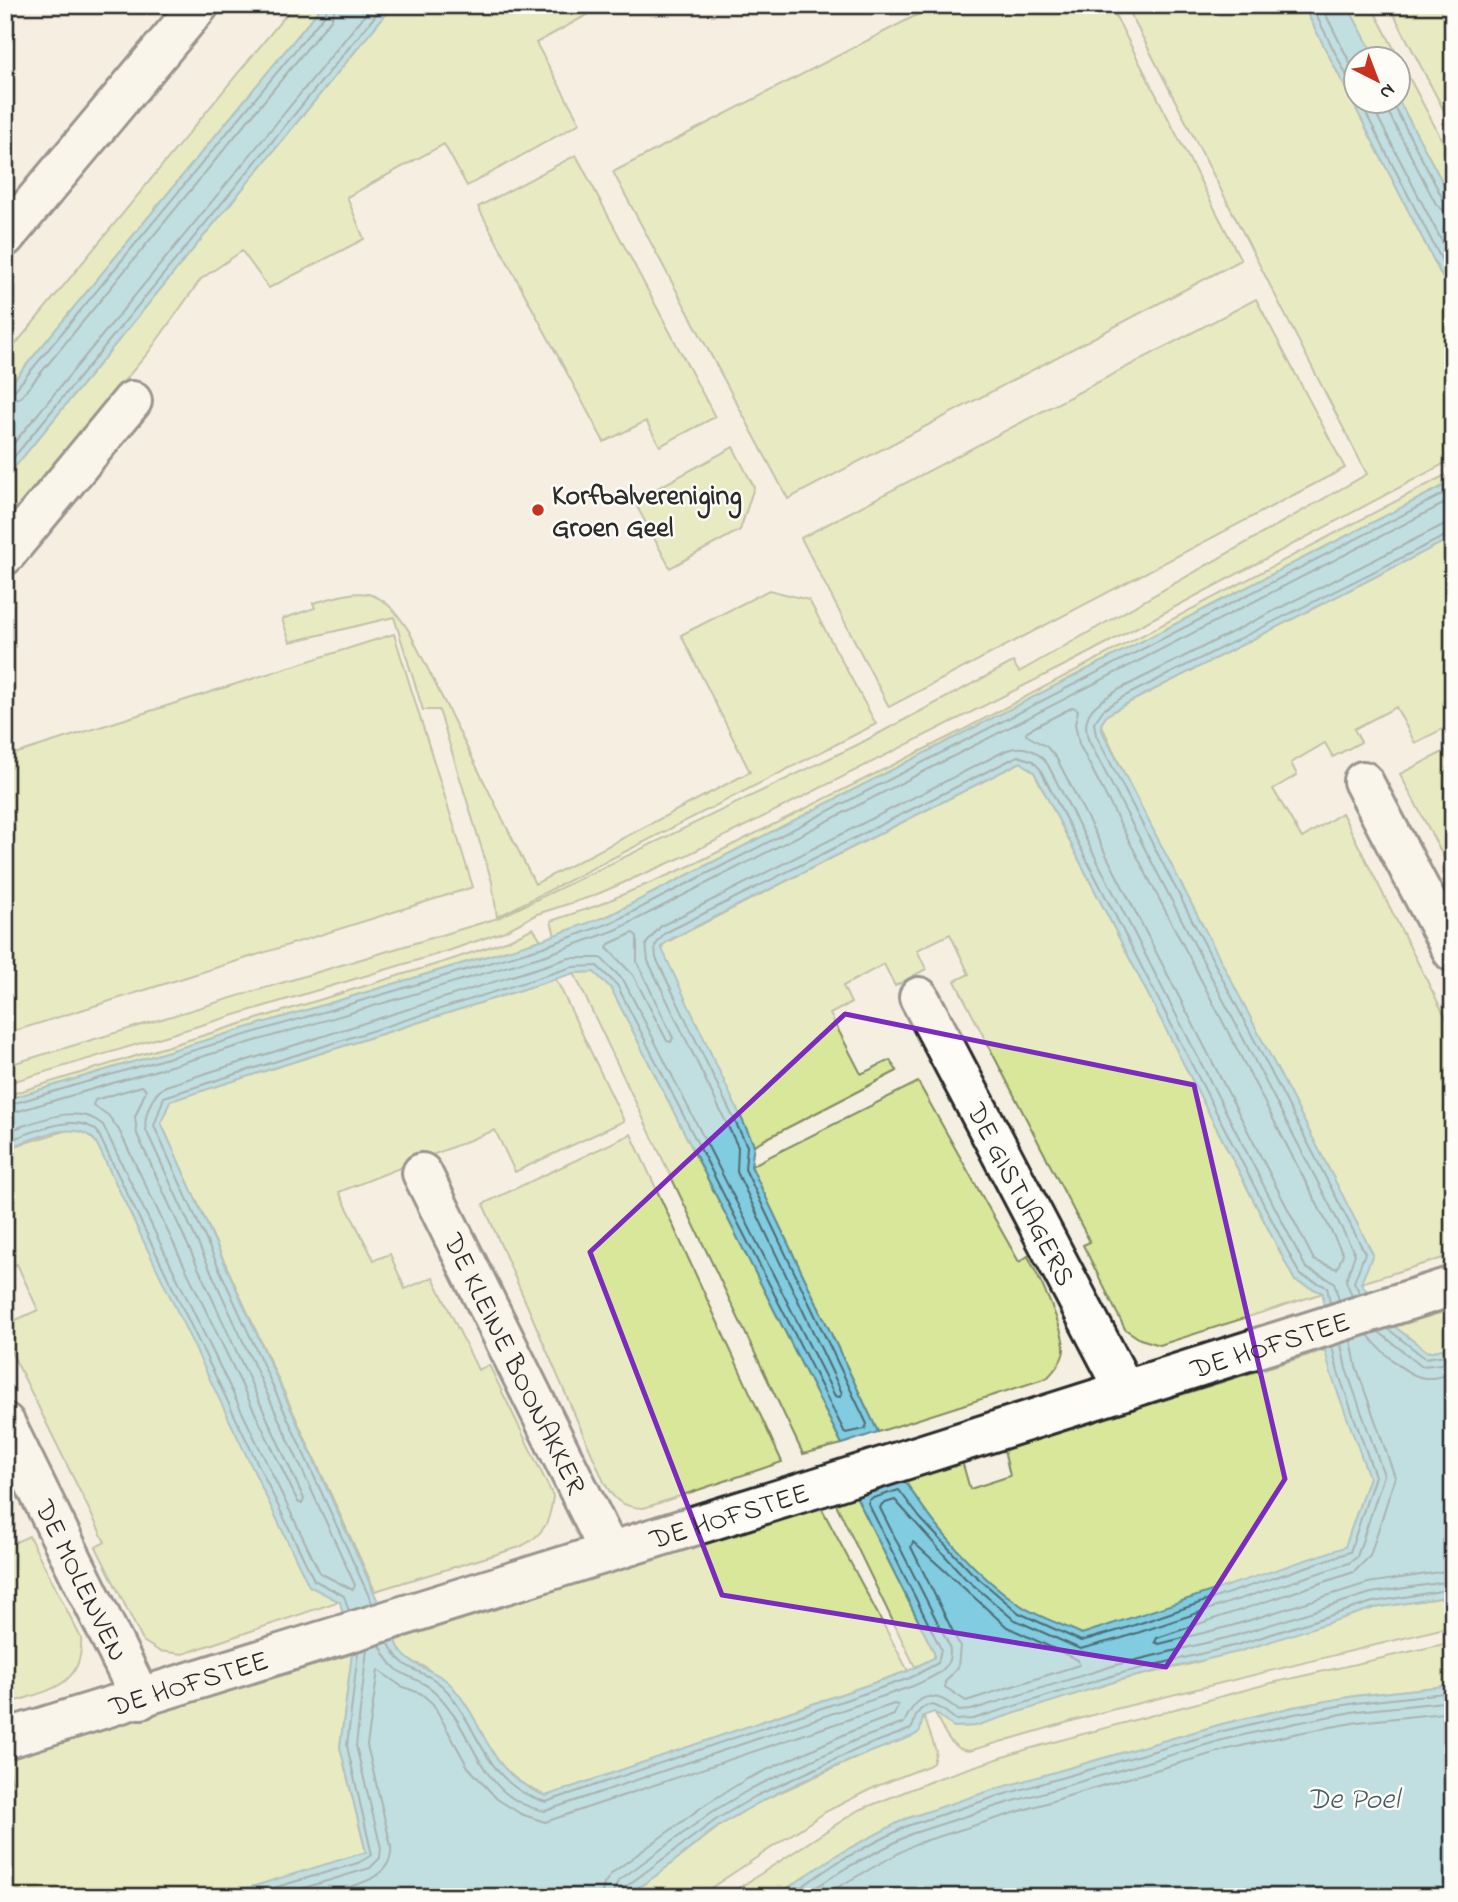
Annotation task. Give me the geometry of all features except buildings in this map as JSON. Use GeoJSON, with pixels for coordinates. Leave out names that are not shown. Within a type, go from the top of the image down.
{"type":"FeatureCollection","features":[{"type":"Feature","properties":{"kind":"street"},"geometry":{"type":"LineString","coordinates":[[5,237],[199,5]]}},
{"type":"Feature","properties":{"kind":"street"},"geometry":{"type":"LineString","coordinates":[[5,555],[132,401]]}},
{"type":"Feature","properties":{"kind":"street"},"geometry":{"type":"LineString","coordinates":[[1363,781],[1453,952]]}},
{"type":"Feature","properties":{"kind":"street","name":"DE GISTJAGERS"},"geometry":{"type":"LineString","coordinates":[[919,997],[1125,1390]]}},
{"type":"Feature","properties":{"kind":"street","name":"DE KLEINE BOONAKKER"},"geometry":{"type":"LineString","coordinates":[[422,1173],[609,1551]]}},
{"type":"Feature","properties":{"kind":"street","name":"DE HOFSTEE"},"geometry":{"type":"LineString","coordinates":[[5,1740],[1453,1286]]}},
{"type":"Feature","properties":{"kind":"street","name":"DE MOLENVEN"},"geometry":{"type":"LineString","coordinates":[[5,1423],[141,1699]]}},
{"type":"Feature","properties":{"kind":"highlighted area"},"geometry":{"type":"Polygon","coordinates":[[[845,1014],[1194,1085],[1285,1479],[1166,1667],[722,1595],[590,1252],[845,1014]]]}},
{"type":"Feature","properties":{"kind":"green space"},"geometry":{"type":"Polygon","coordinates":[[[294,5],[323,5],[5,391],[5,357],[294,5]]]}},
{"type":"Feature","properties":{"kind":"green space"},"geometry":{"type":"Polygon","coordinates":[[[393,5],[605,5],[536,43],[580,123],[467,186],[444,144],[347,197],[364,239],[269,288],[242,251],[201,279],[148,353],[5,521],[5,479],[393,5]]]}},
{"type":"Feature","properties":{"kind":"green space"},"geometry":{"type":"Polygon","coordinates":[[[936,5],[1110,5],[1241,260],[788,499],[613,172],[936,5]]]}},
{"type":"Feature","properties":{"kind":"green space"},"geometry":{"type":"Polygon","coordinates":[[[1126,5],[1303,5],[1342,81],[1342,116],[1360,116],[1453,298],[1453,459],[1077,659],[687,855],[593,896],[537,914],[505,931],[448,951],[5,1084],[5,1066],[498,918],[857,745],[1013,662],[1019,672],[1367,474],[1126,5]]]}},
{"type":"Feature","properties":{"kind":"green space"},"geometry":{"type":"Polygon","coordinates":[[[1347,5],[1371,5],[1393,46],[1369,46],[1347,5]]]}},
{"type":"Feature","properties":{"kind":"green space"},"geometry":{"type":"Polygon","coordinates":[[[1389,5],[1453,5],[1453,128],[1412,46],[1389,5]]]}},
{"type":"Feature","properties":{"kind":"green space"},"geometry":{"type":"Polygon","coordinates":[[[1412,83],[1453,161],[1453,202],[1407,116],[1412,116],[1412,83]]]}},
{"type":"Feature","properties":{"kind":"green space"},"geometry":{"type":"Polygon","coordinates":[[[576,155],[715,417],[660,446],[646,421],[604,442],[478,207],[576,155]]]}},
{"type":"Feature","properties":{"kind":"green space"},"geometry":{"type":"Polygon","coordinates":[[[1256,299],[1345,468],[889,707],[801,538],[1256,299]]]}},
{"type":"Feature","properties":{"kind":"green space"},"geometry":{"type":"Polygon","coordinates":[[[733,447],[754,487],[740,530],[670,568],[634,501],[733,447]]]}},
{"type":"Feature","properties":{"kind":"green space"},"geometry":{"type":"Polygon","coordinates":[[[1453,471],[1453,481],[610,915],[555,936],[551,921],[596,906],[692,865],[961,731],[1453,471]]]}},
{"type":"Feature","properties":{"kind":"green space"},"geometry":{"type":"Polygon","coordinates":[[[1453,537],[1453,724],[1415,743],[1396,707],[1354,729],[1361,742],[1333,757],[1325,743],[1291,763],[1297,775],[1273,789],[1302,838],[1342,813],[1453,1032],[1453,1255],[1361,1283],[1101,724],[1107,715],[1126,704],[1453,537]]]}},
{"type":"Feature","properties":{"kind":"green space"},"geometry":{"type":"Polygon","coordinates":[[[769,590],[809,600],[876,724],[497,917],[492,882],[439,710],[423,710],[394,617],[290,642],[282,619],[315,608],[313,603],[357,593],[368,594],[388,605],[409,631],[535,884],[750,772],[681,635],[769,590]]]}},
{"type":"Feature","properties":{"kind":"green space"},"geometry":{"type":"Polygon","coordinates":[[[394,634],[473,887],[5,1034],[5,757],[394,634]]]}},
{"type":"Feature","properties":{"kind":"green space"},"geometry":{"type":"Polygon","coordinates":[[[1453,747],[1453,875],[1400,774],[1453,747]]]}},
{"type":"Feature","properties":{"kind":"green space"},"geometry":{"type":"Polygon","coordinates":[[[1021,762],[1034,772],[1295,1281],[1323,1293],[1160,1345],[1140,1339],[1125,1329],[1083,1245],[1090,1242],[955,981],[969,974],[950,934],[917,950],[926,969],[895,986],[884,964],[843,986],[851,1003],[830,1014],[861,1074],[890,1060],[897,1071],[754,1145],[662,955],[663,944],[1021,762]]]}},
{"type":"Feature","properties":{"kind":"green space"},"geometry":{"type":"Polygon","coordinates":[[[533,928],[541,940],[5,1100],[5,1096],[450,960],[509,940],[533,928]]]}},
{"type":"Feature","properties":{"kind":"green space"},"geometry":{"type":"Polygon","coordinates":[[[594,972],[611,988],[842,1444],[803,1454],[574,973],[594,972]]]}},
{"type":"Feature","properties":{"kind":"green space"},"geometry":{"type":"Polygon","coordinates":[[[556,979],[624,1121],[515,1172],[495,1130],[339,1192],[374,1260],[390,1254],[405,1289],[433,1277],[478,1370],[489,1365],[553,1496],[544,1527],[535,1538],[520,1547],[375,1591],[161,1123],[170,1101],[556,979]]]}},
{"type":"Feature","properties":{"kind":"green space"},"geometry":{"type":"Polygon","coordinates":[[[918,1082],[1019,1262],[1028,1256],[1056,1316],[1064,1350],[1056,1369],[1047,1378],[878,1432],[751,1166],[918,1082]]]}},
{"type":"Feature","properties":{"kind":"green space"},"geometry":{"type":"Polygon","coordinates":[[[71,1129],[84,1131],[96,1142],[340,1601],[183,1654],[159,1651],[143,1641],[96,1547],[105,1542],[5,1339],[5,1325],[38,1310],[17,1264],[5,1268],[5,1149],[71,1129]]]}},
{"type":"Feature","properties":{"kind":"green space"},"geometry":{"type":"Polygon","coordinates":[[[631,1134],[782,1462],[644,1508],[620,1502],[604,1482],[483,1204],[631,1134]]]}},
{"type":"Feature","properties":{"kind":"green space"},"geometry":{"type":"Polygon","coordinates":[[[1453,1309],[1453,1347],[1428,1352],[1395,1327],[1453,1309]]]}},
{"type":"Feature","properties":{"kind":"green space"},"geometry":{"type":"Polygon","coordinates":[[[1325,1350],[1369,1477],[1345,1548],[1118,1623],[1082,1634],[1023,1607],[989,1581],[957,1550],[905,1481],[962,1461],[970,1489],[1010,1476],[1004,1450],[1325,1350]]]}},
{"type":"Feature","properties":{"kind":"green space"},"geometry":{"type":"Polygon","coordinates":[[[856,1496],[934,1652],[934,1658],[915,1667],[836,1504],[856,1496]]]}},
{"type":"Feature","properties":{"kind":"green space"},"geometry":{"type":"Polygon","coordinates":[[[821,1507],[908,1671],[546,1796],[514,1779],[490,1752],[466,1706],[426,1667],[405,1659],[395,1640],[821,1507]]]}},
{"type":"Feature","properties":{"kind":"green space"},"geometry":{"type":"Polygon","coordinates":[[[5,1518],[16,1542],[29,1536],[81,1638],[80,1655],[69,1678],[47,1691],[5,1705],[5,1518]]]}},
{"type":"Feature","properties":{"kind":"green space"},"geometry":{"type":"Polygon","coordinates":[[[1453,1596],[1453,1626],[1103,1712],[969,1751],[951,1742],[934,1711],[954,1727],[975,1726],[1120,1680],[1191,1664],[1374,1608],[1453,1596]]]}},
{"type":"Feature","properties":{"kind":"green space"},"geometry":{"type":"Polygon","coordinates":[[[1453,1642],[1453,1685],[1355,1696],[1293,1707],[1222,1724],[1087,1763],[905,1819],[774,1897],[725,1897],[857,1811],[939,1778],[1028,1749],[1267,1684],[1453,1642]]]}},
{"type":"Feature","properties":{"kind":"green space"},"geometry":{"type":"Polygon","coordinates":[[[352,1654],[340,1747],[366,1853],[218,1897],[5,1897],[5,1788],[13,1785],[6,1760],[352,1654]]]}},
{"type":"Feature","properties":{"kind":"green space"},"geometry":{"type":"Polygon","coordinates":[[[924,1716],[936,1751],[933,1763],[928,1766],[877,1786],[827,1811],[697,1897],[621,1897],[654,1877],[721,1825],[759,1802],[917,1734],[924,1716]]]}},
{"type":"Feature","properties":{"kind":"water"},"geometry":{"type":"Polygon","coordinates":[[[323,5],[393,5],[5,479],[5,391],[323,5]]]}},
{"type":"Feature","properties":{"kind":"water"},"geometry":{"type":"Polygon","coordinates":[[[1303,5],[1347,5],[1369,46],[1342,46],[1342,81],[1303,5]]]}},
{"type":"Feature","properties":{"kind":"water"},"geometry":{"type":"Polygon","coordinates":[[[1360,116],[1407,116],[1453,202],[1453,298],[1360,116]]]}},
{"type":"Feature","properties":{"kind":"water"},"geometry":{"type":"Polygon","coordinates":[[[1453,481],[1453,537],[1126,704],[1107,715],[1101,724],[1102,731],[1373,1254],[1361,1283],[1395,1327],[1428,1352],[1453,1347],[1453,1596],[1374,1608],[1238,1652],[1120,1680],[975,1726],[954,1727],[934,1712],[923,1716],[920,1731],[913,1736],[815,1775],[722,1824],[661,1872],[621,1897],[218,1897],[366,1852],[340,1747],[352,1654],[340,1602],[309,1586],[96,1142],[77,1131],[65,1131],[40,1136],[5,1149],[5,1100],[541,940],[610,915],[1453,481]],[[1021,762],[669,940],[661,947],[754,1145],[751,1166],[878,1432],[842,1444],[611,988],[594,972],[574,973],[170,1101],[161,1123],[400,1650],[411,1661],[452,1686],[499,1762],[526,1786],[546,1796],[908,1671],[934,1658],[934,1652],[856,1496],[905,1481],[957,1550],[989,1581],[1023,1607],[1082,1634],[1345,1547],[1369,1477],[1331,1374],[1325,1350],[1323,1293],[1295,1281],[1034,772],[1021,762]]]}},
{"type":"Feature","properties":{"kind":"water","name":"De Poel"},"geometry":{"type":"Polygon","coordinates":[[[1453,1685],[1453,1897],[774,1897],[838,1854],[905,1819],[992,1790],[1222,1724],[1293,1707],[1355,1696],[1453,1685]]]}},
{"type":"Feature","properties":{"kind":"place","name":"Korfbalvereniging Groen Geel"},"geometry":{"type":"Point","coordinates":[538,510]}}]}
